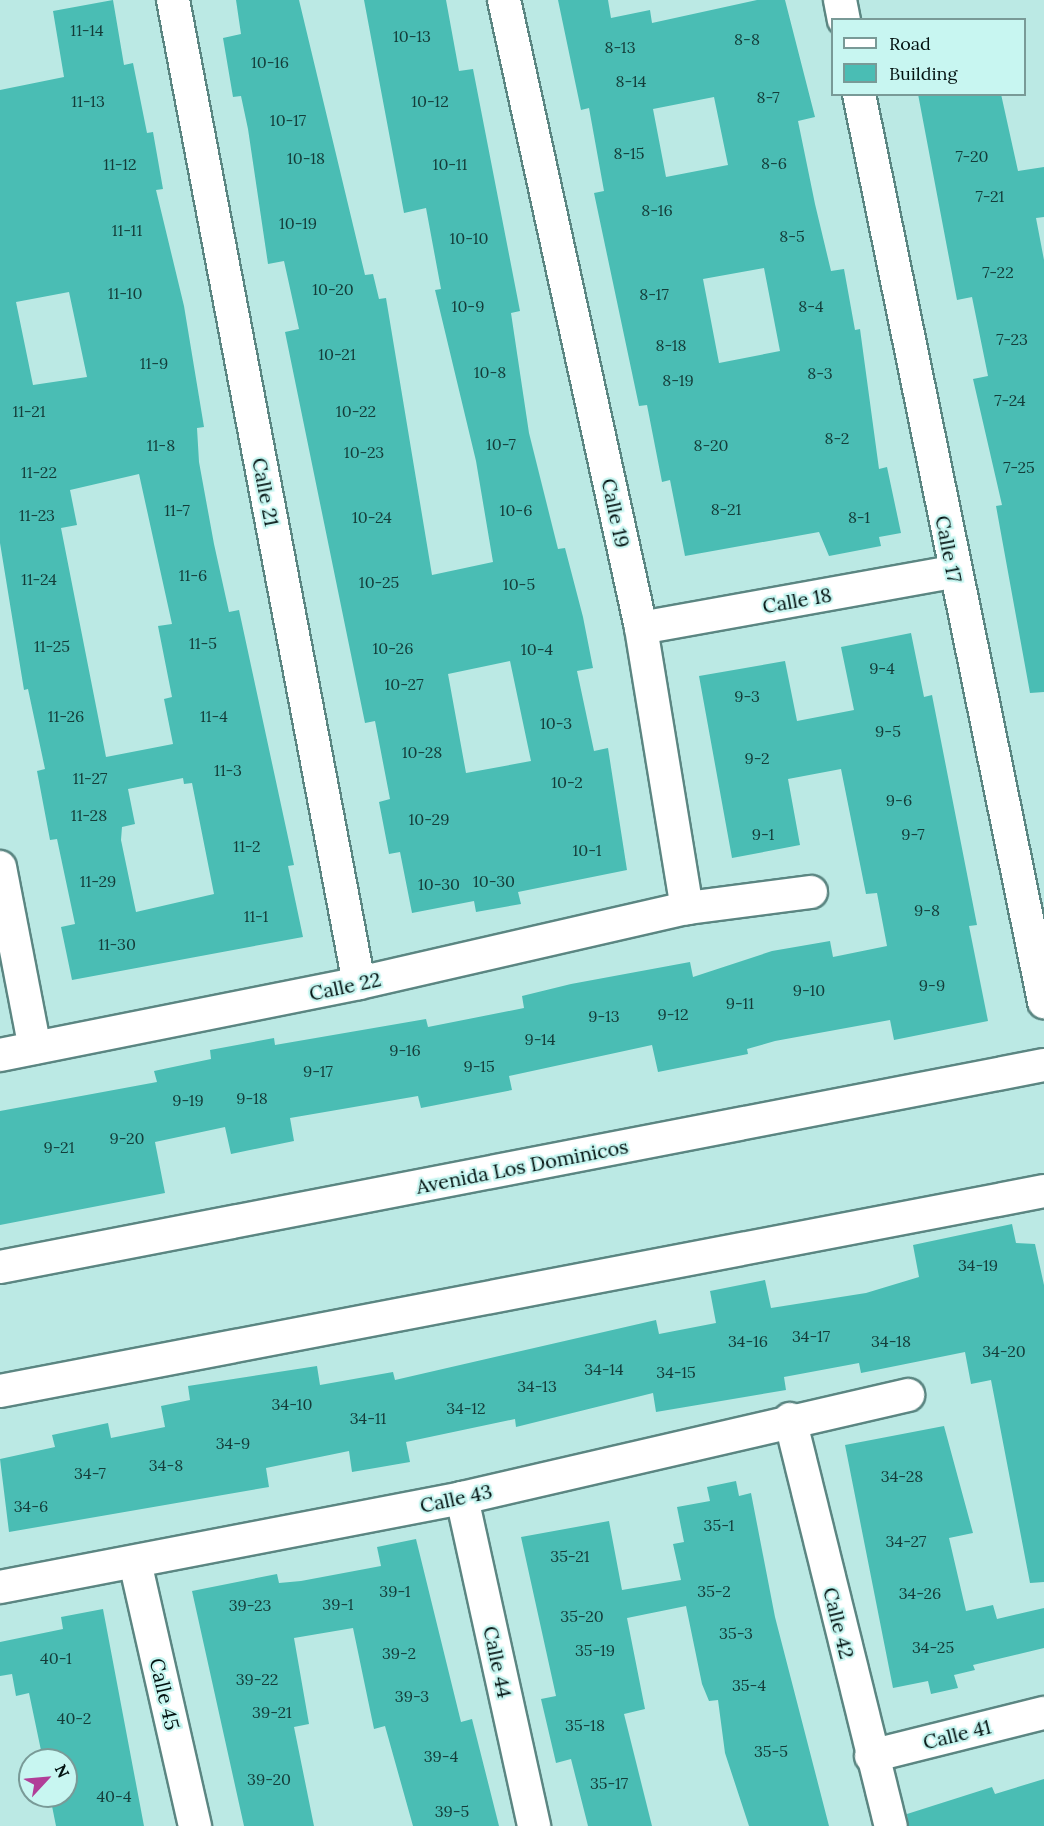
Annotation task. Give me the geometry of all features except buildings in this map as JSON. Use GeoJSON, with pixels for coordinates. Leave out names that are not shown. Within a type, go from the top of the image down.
{"type":"FeatureCollection","features":[{"type":"Feature","properties":{"kind":"street","name":"Calle 21"},"geometry":{"type":"LineString","coordinates":[[173,0],[359,983]]}},
{"type":"Feature","properties":{"kind":"street","name":"Calle 19"},"geometry":{"type":"LineString","coordinates":[[504,0],[641,628],[687,908]]}},
{"type":"Feature","properties":{"kind":"street"},"geometry":{"type":"LineString","coordinates":[[840,0],[844,18]]}},
{"type":"Feature","properties":{"kind":"street","name":"Calle 17"},"geometry":{"type":"LineString","coordinates":[[859,96],[953,572],[1044,1002]]}},
{"type":"Feature","properties":{"kind":"street","name":"Calle 18"},"geometry":{"type":"LineString","coordinates":[[641,628],[953,572]]}},
{"type":"Feature","properties":{"kind":"street"},"geometry":{"type":"LineString","coordinates":[[0,867],[34,1048]]}},
{"type":"Feature","properties":{"kind":"street"},"geometry":{"type":"LineString","coordinates":[[687,908],[811,892]]}},
{"type":"Feature","properties":{"kind":"street","name":"Calle 22"},"geometry":{"type":"LineString","coordinates":[[0,1055],[359,983],[687,908]]}},
{"type":"Feature","properties":{"kind":"street","name":"Avenida Los Dominicos"},"geometry":{"type":"LineString","coordinates":[[0,1267],[1044,1065]]}},
{"type":"Feature","properties":{"kind":"street"},"geometry":{"type":"LineString","coordinates":[[0,1391],[1044,1191]]}},
{"type":"Feature","properties":{"kind":"street","name":"Calle 43"},"geometry":{"type":"LineString","coordinates":[[0,1587],[462,1498],[790,1419],[908,1395]]}},
{"type":"Feature","properties":{"kind":"street","name":"Calle 42"},"geometry":{"type":"LineString","coordinates":[[790,1419],[871,1756],[891,1826]]}},
{"type":"Feature","properties":{"kind":"street","name":"Calle 44"},"geometry":{"type":"LineString","coordinates":[[462,1498],[534,1826]]}},
{"type":"Feature","properties":{"kind":"street","name":"Calle 45"},"geometry":{"type":"LineString","coordinates":[[135,1562],[195,1826]]}},
{"type":"Feature","properties":{"kind":"street","name":"Calle 41"},"geometry":{"type":"LineString","coordinates":[[871,1756],[1044,1713]]}}]}
